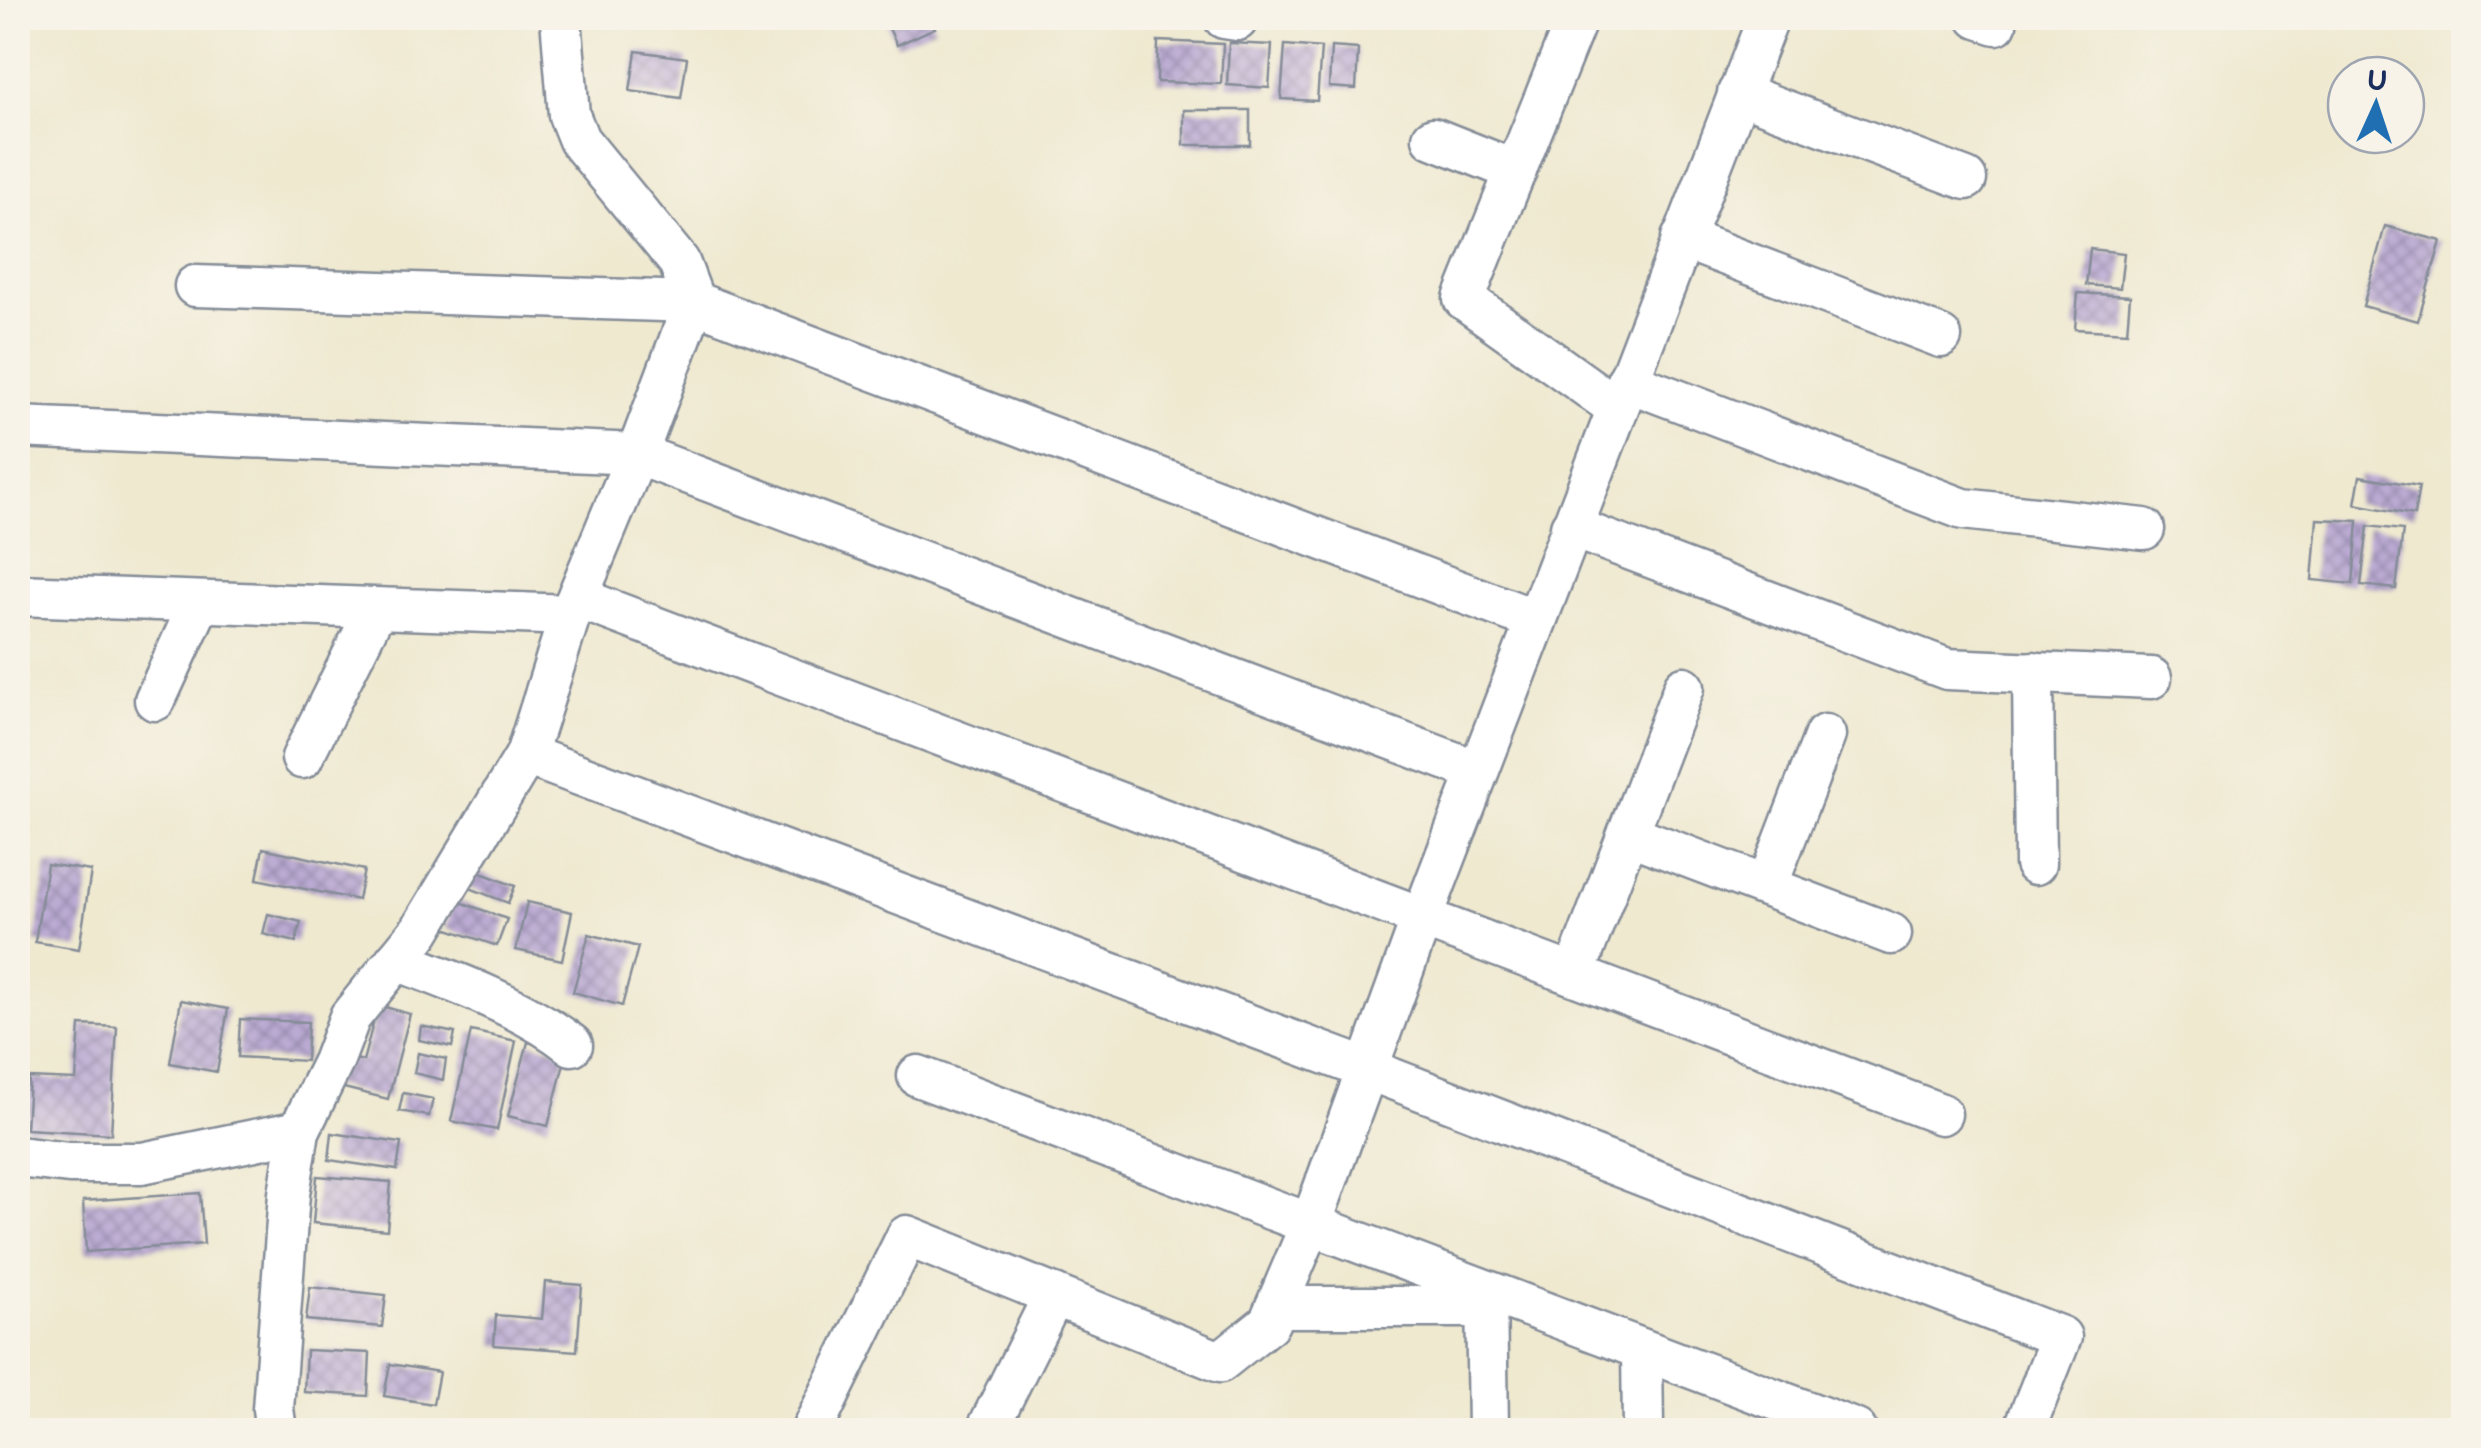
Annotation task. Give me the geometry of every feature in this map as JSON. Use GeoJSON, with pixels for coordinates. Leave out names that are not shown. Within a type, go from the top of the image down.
{"type":"FeatureCollection","features":[{"type":"Feature","properties":{"kind":"street"},"geometry":{"type":"LineString","coordinates":[[276,1430],[273,1409],[286,1233],[299,1131],[350,1017],[420,931],[526,754],[574,606],[694,302],[679,262],[580,140],[570,115],[561,18]]}},
{"type":"Feature","properties":{"kind":"street"},"geometry":{"type":"LineString","coordinates":[[812,1430],[907,1236],[1220,1362],[1269,1323],[1311,1224],[1422,918],[1768,18]]}},
{"type":"Feature","properties":{"kind":"street"},"geometry":{"type":"LineString","coordinates":[[1978,18],[1996,24],[1997,18]]}},
{"type":"Feature","properties":{"kind":"street"},"geometry":{"type":"LineString","coordinates":[[1569,20],[1516,171],[1464,300],[1622,395],[1963,509],[2144,529]]}},
{"type":"Feature","properties":{"kind":"street"},"geometry":{"type":"LineString","coordinates":[[1738,93],[1966,179]]}},
{"type":"Feature","properties":{"kind":"street"},"geometry":{"type":"LineString","coordinates":[[1433,138],[1516,171]]}},
{"type":"Feature","properties":{"kind":"street"},"geometry":{"type":"LineString","coordinates":[[1682,238],[1941,336]]}},
{"type":"Feature","properties":{"kind":"street"},"geometry":{"type":"LineString","coordinates":[[195,286],[694,302],[1536,620]]}},
{"type":"Feature","properties":{"kind":"street"},"geometry":{"type":"LineString","coordinates":[[18,427],[637,454],[1478,771]]}},
{"type":"Feature","properties":{"kind":"street"},"geometry":{"type":"LineString","coordinates":[[1571,527],[1947,669],[2150,678]]}},
{"type":"Feature","properties":{"kind":"street"},"geometry":{"type":"LineString","coordinates":[[18,595],[376,608],[574,606],[1941,1114]]}},
{"type":"Feature","properties":{"kind":"street"},"geometry":{"type":"LineString","coordinates":[[155,700],[200,602]]}},
{"type":"Feature","properties":{"kind":"street"},"geometry":{"type":"LineString","coordinates":[[302,758],[376,608]]}},
{"type":"Feature","properties":{"kind":"street"},"geometry":{"type":"LineString","coordinates":[[2033,672],[2035,864]]}},
{"type":"Feature","properties":{"kind":"street"},"geometry":{"type":"LineString","coordinates":[[1574,975],[1684,687]]}},
{"type":"Feature","properties":{"kind":"street"},"geometry":{"type":"LineString","coordinates":[[1768,886],[1826,735]]}},
{"type":"Feature","properties":{"kind":"street"},"geometry":{"type":"LineString","coordinates":[[526,754],[1367,1069],[2061,1337],[2024,1430]]}},
{"type":"Feature","properties":{"kind":"street"},"geometry":{"type":"LineString","coordinates":[[1628,834],[1891,934]]}},
{"type":"Feature","properties":{"kind":"street"},"geometry":{"type":"LineString","coordinates":[[396,960],[442,977],[553,1030],[572,1045]]}},
{"type":"Feature","properties":{"kind":"street"},"geometry":{"type":"LineString","coordinates":[[918,1076],[1311,1224],[1486,1299],[1642,1351],[1805,1421],[1856,1430]]}},
{"type":"Feature","properties":{"kind":"street"},"geometry":{"type":"LineString","coordinates":[[18,1157],[70,1163],[142,1163],[299,1131]]}},
{"type":"Feature","properties":{"kind":"street"},"geometry":{"type":"LineString","coordinates":[[988,1430],[1054,1295]]}},
{"type":"Feature","properties":{"kind":"street"},"geometry":{"type":"LineString","coordinates":[[1276,1307],[1486,1299]]}},
{"type":"Feature","properties":{"kind":"street"},"geometry":{"type":"LineString","coordinates":[[1486,1299],[1488,1430]]}},
{"type":"Feature","properties":{"kind":"street"},"geometry":{"type":"LineString","coordinates":[[1642,1351],[1643,1430]]}},
{"type":"Feature","properties":{"kind":"building"},"geometry":{"type":"Polygon","coordinates":[[[884,18],[930,18],[935,28],[897,45],[884,18]]]}},
{"type":"Feature","properties":{"kind":"building"},"geometry":{"type":"Polygon","coordinates":[[[1158,41],[1223,44],[1221,84],[1157,82],[1158,41]]]}},
{"type":"Feature","properties":{"kind":"building"},"geometry":{"type":"Polygon","coordinates":[[[1229,43],[1272,45],[1269,88],[1227,85],[1229,43]]]}},
{"type":"Feature","properties":{"kind":"building"},"geometry":{"type":"Polygon","coordinates":[[[1285,45],[1321,48],[1317,101],[1281,99],[1285,45]]]}},
{"type":"Feature","properties":{"kind":"building"},"geometry":{"type":"Polygon","coordinates":[[[1331,47],[1358,49],[1356,89],[1329,87],[1331,47]]]}},
{"type":"Feature","properties":{"kind":"building"},"geometry":{"type":"Polygon","coordinates":[[[636,51],[687,58],[681,98],[630,91],[636,51]]]}},
{"type":"Feature","properties":{"kind":"building"},"geometry":{"type":"Polygon","coordinates":[[[1184,110],[1250,110],[1250,145],[1184,145],[1184,110]]]}},
{"type":"Feature","properties":{"kind":"building"},"geometry":{"type":"Polygon","coordinates":[[[2385,226],[2441,241],[2418,321],[2363,306],[2385,226]]]}},
{"type":"Feature","properties":{"kind":"building"},"geometry":{"type":"Polygon","coordinates":[[[2090,249],[2124,253],[2120,288],[2086,285],[2090,249]]]}},
{"type":"Feature","properties":{"kind":"building"},"geometry":{"type":"Polygon","coordinates":[[[2078,293],[2130,296],[2127,332],[2075,329],[2078,293]]]}},
{"type":"Feature","properties":{"kind":"building"},"geometry":{"type":"Polygon","coordinates":[[[2360,476],[2419,486],[2414,515],[2355,504],[2360,476]]]}},
{"type":"Feature","properties":{"kind":"building"},"geometry":{"type":"Polygon","coordinates":[[[2317,519],[2358,521],[2353,584],[2312,580],[2317,519]]]}},
{"type":"Feature","properties":{"kind":"building"},"geometry":{"type":"Polygon","coordinates":[[[2368,526],[2403,530],[2396,589],[2361,585],[2368,526]]]}},
{"type":"Feature","properties":{"kind":"building"},"geometry":{"type":"Polygon","coordinates":[[[263,848],[364,870],[358,900],[257,879],[263,848]]]}},
{"type":"Feature","properties":{"kind":"building"},"geometry":{"type":"Polygon","coordinates":[[[47,864],[91,871],[79,949],[35,942],[47,864]]]}},
{"type":"Feature","properties":{"kind":"building"},"geometry":{"type":"Polygon","coordinates":[[[468,868],[515,886],[508,903],[462,885],[468,868]]]}},
{"type":"Feature","properties":{"kind":"building"},"geometry":{"type":"Polygon","coordinates":[[[455,900],[507,919],[497,946],[445,928],[455,900]]]}},
{"type":"Feature","properties":{"kind":"building"},"geometry":{"type":"Polygon","coordinates":[[[527,902],[572,912],[562,960],[516,950],[527,902]]]}},
{"type":"Feature","properties":{"kind":"building"},"geometry":{"type":"Polygon","coordinates":[[[268,914],[301,922],[296,942],[263,934],[268,914]]]}},
{"type":"Feature","properties":{"kind":"building"},"geometry":{"type":"Polygon","coordinates":[[[589,934],[638,947],[622,1006],[573,992],[589,934]]]}},
{"type":"Feature","properties":{"kind":"building"},"geometry":{"type":"Polygon","coordinates":[[[181,1000],[228,1009],[217,1072],[170,1063],[181,1000]]]}},
{"type":"Feature","properties":{"kind":"building"},"geometry":{"type":"Polygon","coordinates":[[[378,1005],[410,1014],[388,1099],[332,1085],[340,1055],[363,1061],[378,1005]]]}},
{"type":"Feature","properties":{"kind":"building"},"geometry":{"type":"Polygon","coordinates":[[[240,1019],[308,1022],[306,1061],[238,1057],[240,1019]]]}},
{"type":"Feature","properties":{"kind":"building"},"geometry":{"type":"Polygon","coordinates":[[[80,1025],[117,1027],[111,1134],[26,1129],[29,1078],[76,1080],[80,1025]]]}},
{"type":"Feature","properties":{"kind":"building"},"geometry":{"type":"Polygon","coordinates":[[[421,1026],[455,1033],[452,1047],[419,1040],[421,1026]]]}},
{"type":"Feature","properties":{"kind":"building"},"geometry":{"type":"Polygon","coordinates":[[[471,1031],[516,1041],[497,1130],[451,1121],[471,1031]]]}},
{"type":"Feature","properties":{"kind":"building"},"geometry":{"type":"Polygon","coordinates":[[[528,1042],[567,1052],[548,1126],[508,1116],[528,1042]]]}},
{"type":"Feature","properties":{"kind":"building"},"geometry":{"type":"Polygon","coordinates":[[[418,1053],[446,1059],[443,1080],[414,1073],[418,1053]]]}},
{"type":"Feature","properties":{"kind":"building"},"geometry":{"type":"Polygon","coordinates":[[[403,1093],[433,1099],[429,1116],[399,1111],[403,1093]]]}},
{"type":"Feature","properties":{"kind":"building"},"geometry":{"type":"Polygon","coordinates":[[[332,1133],[401,1143],[397,1170],[329,1160],[332,1133]]]}},
{"type":"Feature","properties":{"kind":"building"},"geometry":{"type":"Polygon","coordinates":[[[317,1176],[391,1182],[387,1230],[313,1223],[317,1176]]]}},
{"type":"Feature","properties":{"kind":"building"},"geometry":{"type":"Polygon","coordinates":[[[200,1193],[204,1244],[86,1252],[83,1201],[200,1193]]]}},
{"type":"Feature","properties":{"kind":"building"},"geometry":{"type":"Polygon","coordinates":[[[545,1282],[582,1285],[577,1351],[494,1345],[496,1315],[542,1319],[545,1282]]]}},
{"type":"Feature","properties":{"kind":"building"},"geometry":{"type":"Polygon","coordinates":[[[310,1287],[386,1295],[382,1327],[306,1320],[310,1287]]]}},
{"type":"Feature","properties":{"kind":"building"},"geometry":{"type":"Polygon","coordinates":[[[306,1350],[370,1353],[368,1396],[304,1392],[306,1350]]]}},
{"type":"Feature","properties":{"kind":"building"},"geometry":{"type":"Polygon","coordinates":[[[390,1364],[439,1372],[433,1404],[384,1396],[390,1364]]]}}]}
